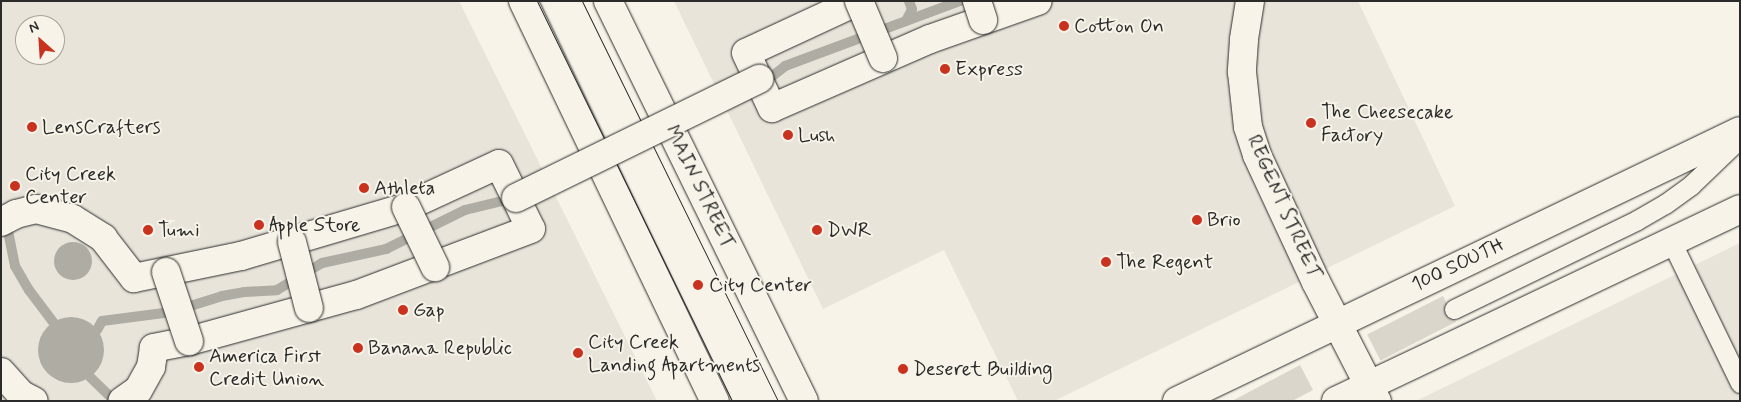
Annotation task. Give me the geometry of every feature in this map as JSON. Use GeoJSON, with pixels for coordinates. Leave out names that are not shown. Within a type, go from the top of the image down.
{"type":"FeatureCollection","features":[{"type":"Feature","properties":{"kind":"street"},"geometry":{"type":"LineString","coordinates":[[523,1],[715,401]]}},
{"type":"Feature","properties":{"kind":"street","name":"MAIN STREET"},"geometry":{"type":"LineString","coordinates":[[608,1],[804,401]]}},
{"type":"Feature","properties":{"kind":"street"},"geometry":{"type":"LineString","coordinates":[[882,58],[858,1],[746,53],[772,108],[882,58],[986,8]]}},
{"type":"Feature","properties":{"kind":"street"},"geometry":{"type":"LineString","coordinates":[[136,397],[151,367],[154,348],[176,337],[422,262],[759,80],[838,26],[881,1]]}},
{"type":"Feature","properties":{"kind":"street"},"geometry":{"type":"LineString","coordinates":[[759,80],[850,54],[986,8],[1038,1]]}},
{"type":"Feature","properties":{"kind":"street","name":"REGENT STREET"},"geometry":{"type":"LineString","coordinates":[[1250,1],[1244,40],[1242,72],[1243,99],[1248,128],[1269,186],[1373,393]]}},
{"type":"Feature","properties":{"kind":"street","name":"100 SOUTH"},"geometry":{"type":"LineString","coordinates":[[1177,401],[1338,322],[1740,131]]}},
{"type":"Feature","properties":{"kind":"street"},"geometry":{"type":"LineString","coordinates":[[162,280],[406,207],[499,164],[531,229],[435,267],[356,295],[309,308],[176,337]]}},
{"type":"Feature","properties":{"kind":"street"},"geometry":{"type":"LineString","coordinates":[[1,222],[16,214],[36,209],[73,219],[103,238],[134,278],[162,280],[312,247],[403,217],[503,171]]}},
{"type":"Feature","properties":{"kind":"street"},"geometry":{"type":"LineString","coordinates":[[406,207],[435,267]]}},
{"type":"Feature","properties":{"kind":"street"},"geometry":{"type":"LineString","coordinates":[[1336,401],[1373,393],[1671,241],[1740,209]]}},
{"type":"Feature","properties":{"kind":"street"},"geometry":{"type":"LineString","coordinates":[[292,242],[309,308]]}},
{"type":"Feature","properties":{"kind":"street"},"geometry":{"type":"LineString","coordinates":[[162,280],[176,337]]}},
{"type":"Feature","properties":{"kind":"street"},"geometry":{"type":"LineString","coordinates":[[1,372],[22,395],[34,401]]}},
{"type":"Feature","properties":{"kind":"lane"},"geometry":{"type":"LineString","coordinates":[[1454,309],[1637,220],[1665,204],[1697,180],[1740,138]]}},
{"type":"Feature","properties":{"kind":"lane"},"geometry":{"type":"LineString","coordinates":[[1671,241],[1740,383]]}},
{"type":"Feature","properties":{"kind":"shaded area"},"geometry":{"type":"Polygon","coordinates":[[[1,1],[459,1],[657,401],[1,401],[1,1]]]}},
{"type":"Feature","properties":{"kind":"shaded area"},"geometry":{"type":"Polygon","coordinates":[[[674,1],[1358,1],[1455,206],[1054,401],[1018,401],[944,250],[823,309],[674,1]]]}},
{"type":"Feature","properties":{"kind":"shaded area"},"geometry":{"type":"Polygon","coordinates":[[[73,242],[80,243],[86,248],[91,254],[91,268],[86,274],[80,279],[73,280],[66,279],[60,274],[55,268],[54,261],[55,254],[60,248],[66,243],[73,242]]]}},
{"type":"Feature","properties":{"kind":"shaded area"},"geometry":{"type":"Polygon","coordinates":[[[1740,243],[1740,401],[1416,401],[1740,243]]]}},
{"type":"Feature","properties":{"kind":"shaded area"},"geometry":{"type":"Polygon","coordinates":[[[1443,296],[1456,322],[1380,360],[1367,335],[1443,296]]]}},
{"type":"Feature","properties":{"kind":"shaded area"},"geometry":{"type":"Polygon","coordinates":[[[71,317],[84,320],[94,327],[101,337],[104,350],[101,363],[94,373],[84,380],[71,383],[58,380],[48,373],[41,363],[38,350],[41,337],[48,327],[58,320],[71,317]]]}},
{"type":"Feature","properties":{"kind":"shaded area"},"geometry":{"type":"Polygon","coordinates":[[[1300,365],[1313,390],[1292,401],[1232,401],[1300,365]]]}},
{"type":"Feature","properties":{"kind":"waterway"},"geometry":{"type":"LineString","coordinates":[[906,21],[912,9],[909,1]]}},
{"type":"Feature","properties":{"kind":"waterway"},"geometry":{"type":"LineString","coordinates":[[761,85],[785,66],[960,1]]}},
{"type":"Feature","properties":{"kind":"waterway"},"geometry":{"type":"LineString","coordinates":[[97,330],[102,321],[171,312],[222,296],[244,292],[277,290],[322,263],[386,249],[465,210],[515,198]]}},
{"type":"Feature","properties":{"kind":"waterway"},"geometry":{"type":"LineString","coordinates":[[6,221],[15,266],[29,290],[53,322]]}},
{"type":"Feature","properties":{"kind":"waterway"},"geometry":{"type":"LineString","coordinates":[[90,377],[115,401]]}},
{"type":"Feature","properties":{"kind":"tram line"},"geometry":{"type":"LineString","coordinates":[[537,1],[732,401]]}},
{"type":"Feature","properties":{"kind":"tram line"},"geometry":{"type":"LineString","coordinates":[[582,1],[778,401]]}},
{"type":"Feature","properties":{"kind":"place","name":"Cotton On"},"geometry":{"type":"Point","coordinates":[1064,26]}},
{"type":"Feature","properties":{"kind":"place","name":"Express"},"geometry":{"type":"Point","coordinates":[945,69]}},
{"type":"Feature","properties":{"kind":"place","name":"The Cheesecake Factory"},"geometry":{"type":"Point","coordinates":[1311,123]}},
{"type":"Feature","properties":{"kind":"place","name":"LensCrafters"},"geometry":{"type":"Point","coordinates":[32,127]}},
{"type":"Feature","properties":{"kind":"place","name":"Lush"},"geometry":{"type":"Point","coordinates":[788,135]}},
{"type":"Feature","properties":{"kind":"place","name":"City Creek Center"},"geometry":{"type":"Point","coordinates":[15,186]}},
{"type":"Feature","properties":{"kind":"place","name":"Athleta"},"geometry":{"type":"Point","coordinates":[364,188]}},
{"type":"Feature","properties":{"kind":"place","name":"Brio"},"geometry":{"type":"Point","coordinates":[1197,220]}},
{"type":"Feature","properties":{"kind":"place","name":"Apple Store"},"geometry":{"type":"Point","coordinates":[259,225]}},
{"type":"Feature","properties":{"kind":"place","name":"Tumi"},"geometry":{"type":"Point","coordinates":[148,230]}},
{"type":"Feature","properties":{"kind":"place","name":"DWR"},"geometry":{"type":"Point","coordinates":[817,230]}},
{"type":"Feature","properties":{"kind":"place","name":"The Regent"},"geometry":{"type":"Point","coordinates":[1106,262]}},
{"type":"Feature","properties":{"kind":"place","name":"City Center"},"geometry":{"type":"Point","coordinates":[698,285]}},
{"type":"Feature","properties":{"kind":"place","name":"Gap"},"geometry":{"type":"Point","coordinates":[403,310]}},
{"type":"Feature","properties":{"kind":"place","name":"Banana Republic"},"geometry":{"type":"Point","coordinates":[358,348]}},
{"type":"Feature","properties":{"kind":"place","name":"City Creek Landing Apartments"},"geometry":{"type":"Point","coordinates":[578,353]}},
{"type":"Feature","properties":{"kind":"place","name":"America First Credit Union"},"geometry":{"type":"Point","coordinates":[199,367]}},
{"type":"Feature","properties":{"kind":"place","name":"Deseret Building"},"geometry":{"type":"Point","coordinates":[903,369]}}]}
